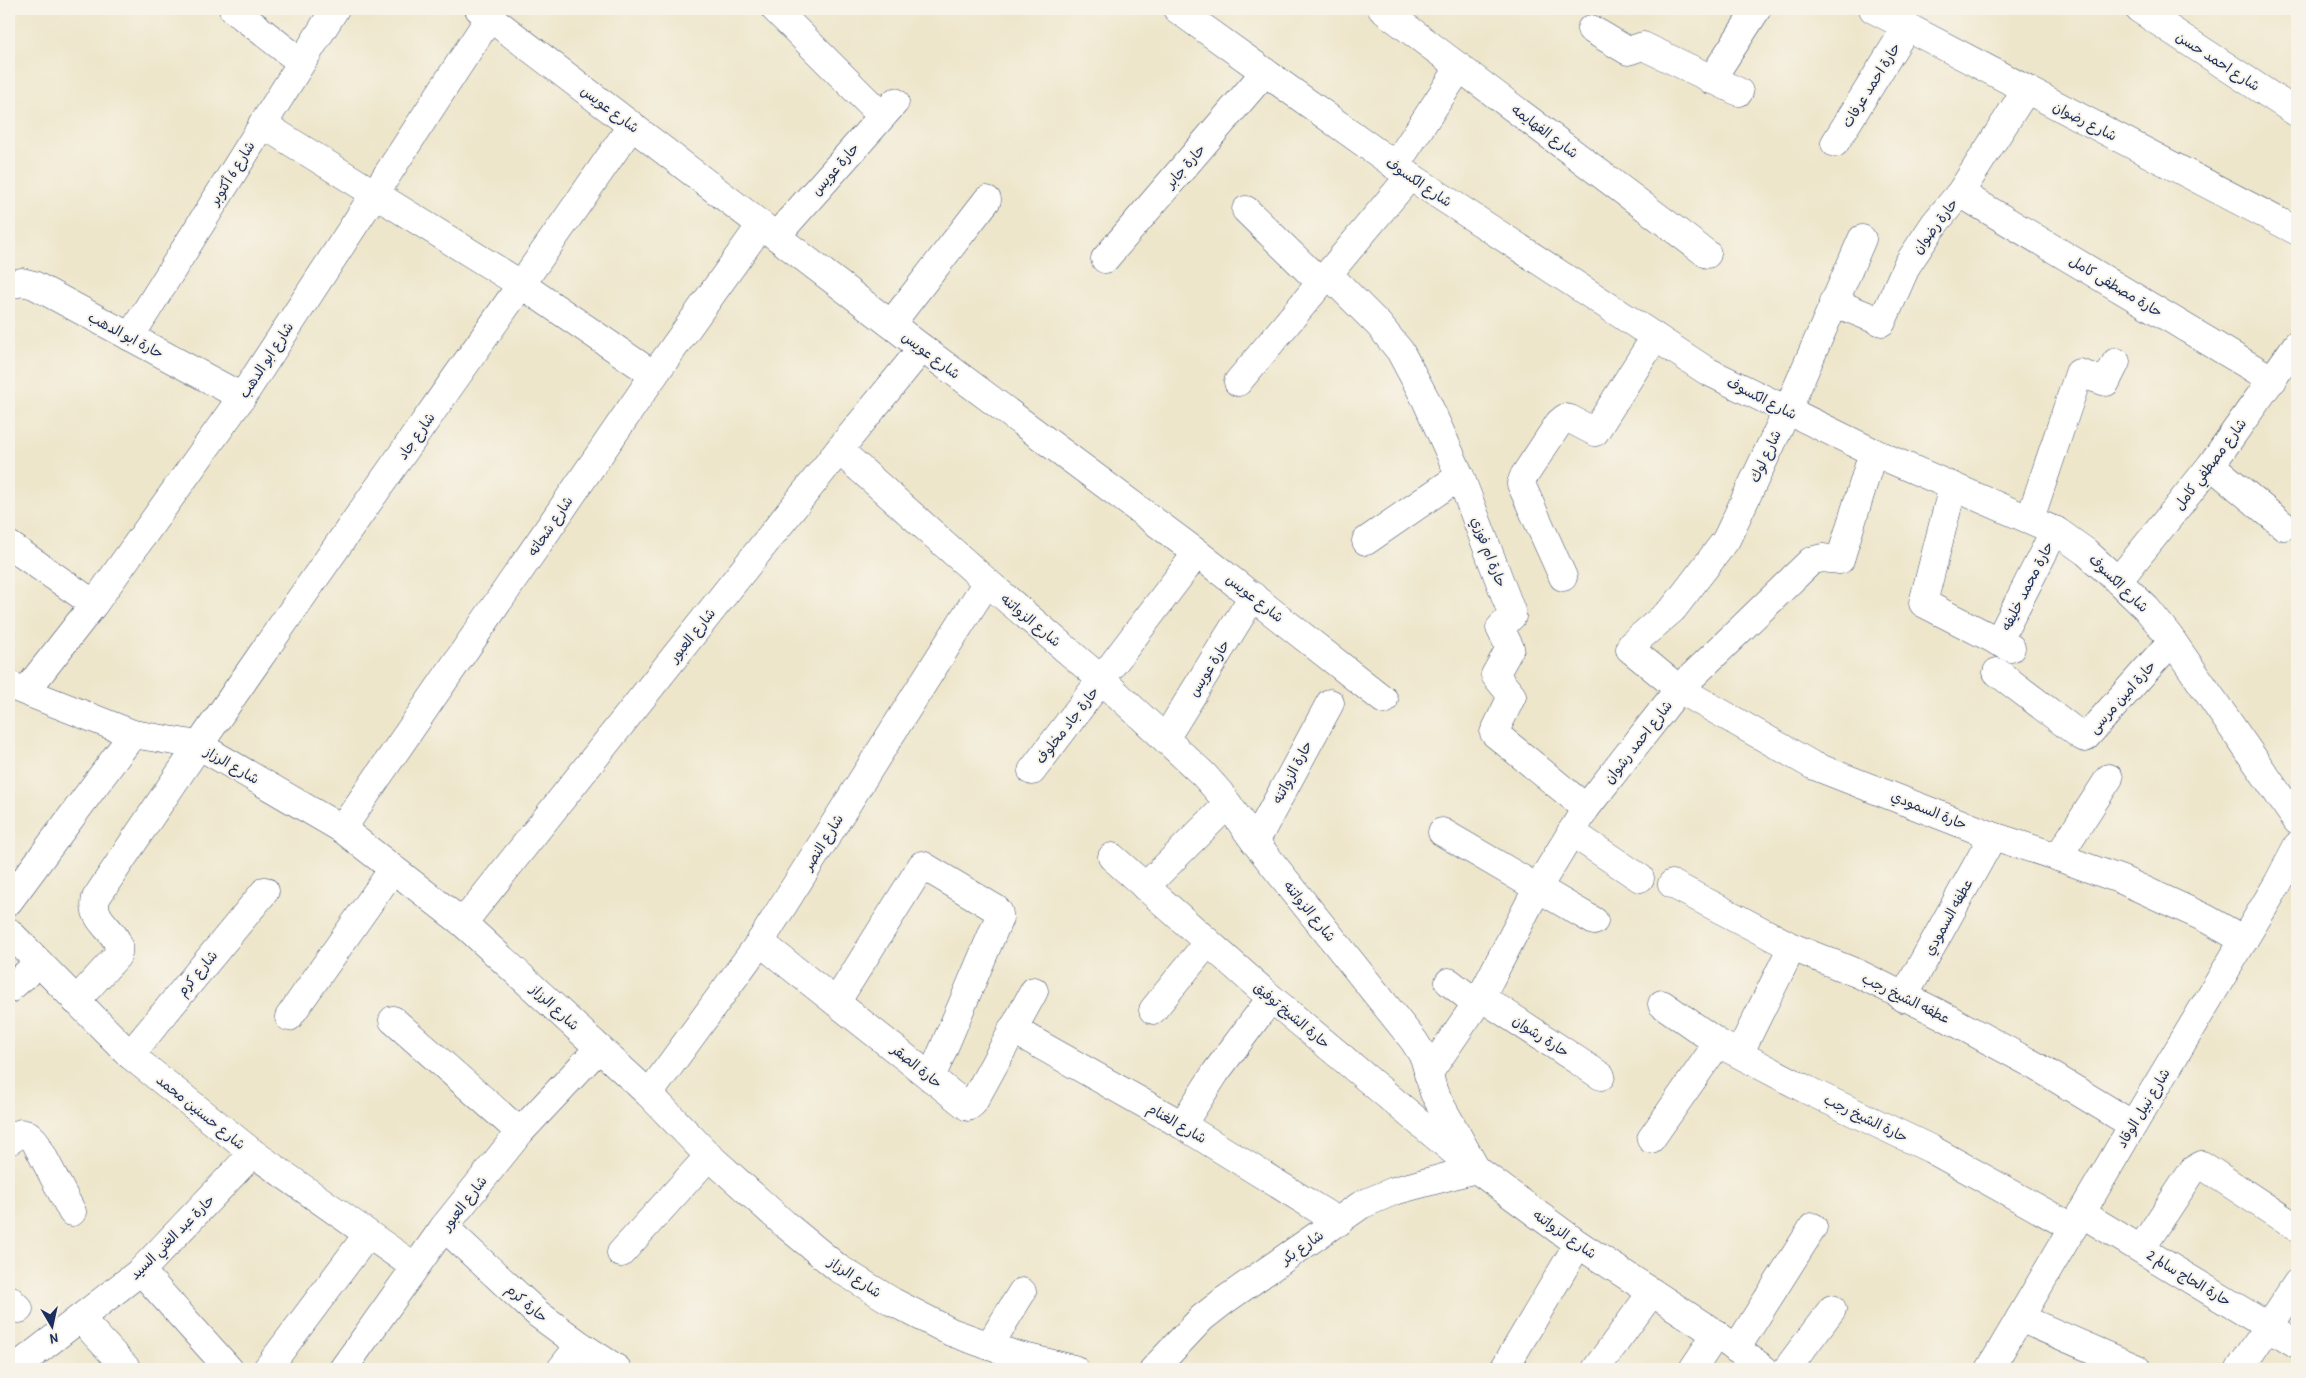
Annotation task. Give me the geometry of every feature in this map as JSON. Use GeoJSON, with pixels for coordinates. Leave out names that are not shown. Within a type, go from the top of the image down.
{"type":"FeatureCollection","features":[{"type":"Feature","properties":{"kind":"street"},"geometry":{"type":"LineString","coordinates":[[233,9],[302,62]]}},
{"type":"Feature","properties":{"kind":"street","name":"شارع 6 أكتوبر"},"geometry":{"type":"LineString","coordinates":[[130,336],[334,9]]}},
{"type":"Feature","properties":{"kind":"street","name":"حارة عويس"},"geometry":{"type":"LineString","coordinates":[[768,230],[889,109],[776,9]]}},
{"type":"Feature","properties":{"kind":"street","name":"شارع الكسوف"},"geometry":{"type":"LineString","coordinates":[[1177,9],[1402,171],[1707,370],[1873,452],[2055,530],[2086,552],[2147,609],[2172,641],[2297,821]]}},
{"type":"Feature","properties":{"kind":"street","name":"شارع الفهايمه"},"geometry":{"type":"LineString","coordinates":[[1382,9],[1707,254]]}},
{"type":"Feature","properties":{"kind":"street"},"geometry":{"type":"LineString","coordinates":[[1711,80],[1757,9]]}},
{"type":"Feature","properties":{"kind":"street","name":"شارع رضوان"},"geometry":{"type":"LineString","coordinates":[[1873,9],[1904,20],[2026,90],[2297,231]]}},
{"type":"Feature","properties":{"kind":"street","name":"شارع احمد حسن"},"geometry":{"type":"LineString","coordinates":[[2140,9],[2297,113]]}},
{"type":"Feature","properties":{"kind":"street","name":"شارع عويس"},"geometry":{"type":"LineString","coordinates":[[485,13],[922,348],[1253,596],[1384,700]]}},
{"type":"Feature","properties":{"kind":"street","name":"شارع ابو الدهب"},"geometry":{"type":"LineString","coordinates":[[17,688],[94,604],[242,398],[375,195],[485,13]]}},
{"type":"Feature","properties":{"kind":"street","name":"حارة احمد عرفات"},"geometry":{"type":"LineString","coordinates":[[1835,143],[1904,20]]}},
{"type":"Feature","properties":{"kind":"street"},"geometry":{"type":"LineString","coordinates":[[1591,28],[1628,51],[1642,46],[1739,92]]}},
{"type":"Feature","properties":{"kind":"street"},"geometry":{"type":"LineString","coordinates":[[1238,382],[1324,279],[1402,171],[1460,66]]}},
{"type":"Feature","properties":{"kind":"street","name":"حارة جابر"},"geometry":{"type":"LineString","coordinates":[[1105,259],[1265,72]]}},
{"type":"Feature","properties":{"kind":"street","name":"حارة رضوان"},"geometry":{"type":"LineString","coordinates":[[1833,302],[1882,322],[1907,265],[1935,223],[1960,193],[2026,90]]}},
{"type":"Feature","properties":{"kind":"street"},"geometry":{"type":"LineString","coordinates":[[262,124],[522,285],[654,375]]}},
{"type":"Feature","properties":{"kind":"street","name":"شارع جاد"},"geometry":{"type":"LineString","coordinates":[[76,1001],[117,956],[120,948],[117,940],[96,915],[94,906],[96,898],[198,745],[522,285],[632,125]]}},
{"type":"Feature","properties":{"kind":"street","name":"حارة مصطفى كامل"},"geometry":{"type":"LineString","coordinates":[[1960,193],[2273,380]]}},
{"type":"Feature","properties":{"kind":"street"},"geometry":{"type":"LineString","coordinates":[[891,324],[987,200]]}},
{"type":"Feature","properties":{"kind":"street","name":"حارة ام فوزي"},"geometry":{"type":"LineString","coordinates":[[1246,210],[1379,325],[1400,351],[1426,400],[1460,476],[1512,616],[1500,628],[1510,648],[1495,675],[1512,696],[1494,733],[1586,808]]}},
{"type":"Feature","properties":{"kind":"street","name":"شارع شحاته"},"geometry":{"type":"LineString","coordinates":[[342,829],[654,375],[768,230]]}},
{"type":"Feature","properties":{"kind":"street","name":"شارع لوك"},"geometry":{"type":"LineString","coordinates":[[1630,648],[1631,645],[1673,609],[1726,540],[1787,411],[1862,239]]}},
{"type":"Feature","properties":{"kind":"street","name":"حارة ابو الدهب"},"geometry":{"type":"LineString","coordinates":[[9,284],[22,282],[34,284],[242,398]]}},
{"type":"Feature","properties":{"kind":"street"},"geometry":{"type":"LineString","coordinates":[[1563,577],[1521,484],[1524,476],[1559,423],[1565,418],[1595,432],[1655,337]]}},
{"type":"Feature","properties":{"kind":"street","name":"شارع مصطفي كامل"},"geometry":{"type":"LineString","coordinates":[[2118,581],[2211,465],[2297,344]]}},
{"type":"Feature","properties":{"kind":"street","name":"شارع العبور"},"geometry":{"type":"LineString","coordinates":[[463,923],[922,348]]}},
{"type":"Feature","properties":{"kind":"street"},"geometry":{"type":"LineString","coordinates":[[2030,519],[2079,373],[2106,382],[2116,362]]}},
{"type":"Feature","properties":{"kind":"street","name":"شارع الزواتنه"},"geometry":{"type":"LineString","coordinates":[[839,450],[987,582],[1102,680],[1204,775],[1228,804],[1254,842],[1414,1040],[1424,1057],[1434,1093],[1476,1169],[1578,1244],[1726,1341],[1764,1369]]}},
{"type":"Feature","properties":{"kind":"street","name":"شارع احمد رشوان"},"geometry":{"type":"LineString","coordinates":[[1428,1074],[1478,1000],[1537,888],[1570,832],[1586,808],[1679,690],[1811,561],[1822,558],[1840,560],[1873,452]]}},
{"type":"Feature","properties":{"kind":"street"},"geometry":{"type":"LineString","coordinates":[[2211,465],[2284,526]]}},
{"type":"Feature","properties":{"kind":"street"},"geometry":{"type":"LineString","coordinates":[[1366,541],[1460,476]]}},
{"type":"Feature","properties":{"kind":"street","name":"حارة محمد خليفه"},"geometry":{"type":"LineString","coordinates":[[1953,486],[1923,603],[2005,645],[2055,530]]}},
{"type":"Feature","properties":{"kind":"street"},"geometry":{"type":"LineString","coordinates":[[9,545],[94,604]]}},
{"type":"Feature","properties":{"kind":"street","name":"حارة جاد مخلوف"},"geometry":{"type":"LineString","coordinates":[[1032,771],[1196,553]]}},
{"type":"Feature","properties":{"kind":"street","name":"شارع النصر"},"geometry":{"type":"LineString","coordinates":[[649,1094],[760,942],[987,582]]}},
{"type":"Feature","properties":{"kind":"street","name":"حارة عويس"},"geometry":{"type":"LineString","coordinates":[[1165,739],[1253,596]]}},
{"type":"Feature","properties":{"kind":"street","name":"حارة امين مرسى"},"geometry":{"type":"LineString","coordinates":[[1997,672],[2085,738],[2172,641]]}},
{"type":"Feature","properties":{"kind":"street","name":"حارة السمودي"},"geometry":{"type":"LineString","coordinates":[[1630,648],[1679,690],[1812,765],[1992,836],[2058,856],[2164,898],[2244,940]]}},
{"type":"Feature","properties":{"kind":"street","name":"شارع الرزاز"},"geometry":{"type":"LineString","coordinates":[[17,688],[133,734],[198,745],[342,829],[463,923],[649,1094],[709,1156],[787,1226],[838,1268],[893,1302],[951,1332],[1012,1354],[1074,1369]]}},
{"type":"Feature","properties":{"kind":"street","name":"حارة الزواتنه"},"geometry":{"type":"LineString","coordinates":[[1254,842],[1330,703]]}},
{"type":"Feature","properties":{"kind":"street"},"geometry":{"type":"LineString","coordinates":[[9,901],[133,734]]}},
{"type":"Feature","properties":{"kind":"street"},"geometry":{"type":"LineString","coordinates":[[2058,856],[2109,778]]}},
{"type":"Feature","properties":{"kind":"street"},"geometry":{"type":"LineString","coordinates":[[1145,887],[1228,804]]}},
{"type":"Feature","properties":{"kind":"street"},"geometry":{"type":"LineString","coordinates":[[1442,832],[1594,921]]}},
{"type":"Feature","properties":{"kind":"street"},"geometry":{"type":"LineString","coordinates":[[1570,832],[1640,878]]}},
{"type":"Feature","properties":{"kind":"street","name":"عطفه السمودي"},"geometry":{"type":"LineString","coordinates":[[1903,998],[1992,836]]}},
{"type":"Feature","properties":{"kind":"street","name":"شارع نبيل الوقاد"},"geometry":{"type":"LineString","coordinates":[[1990,1369],[2133,1124],[2244,940],[2288,889],[2297,846]]}},
{"type":"Feature","properties":{"kind":"street","name":"حارة الشيخ توفيق"},"geometry":{"type":"LineString","coordinates":[[1112,857],[1271,998],[1476,1169]]}},
{"type":"Feature","properties":{"kind":"street"},"geometry":{"type":"LineString","coordinates":[[837,1001],[922,865],[996,909],[999,913],[999,918],[931,1078]]}},
{"type":"Feature","properties":{"kind":"street"},"geometry":{"type":"LineString","coordinates":[[289,1017],[394,869]]}},
{"type":"Feature","properties":{"kind":"street","name":"عطفه الشيخ رجب"},"geometry":{"type":"LineString","coordinates":[[1672,884],[1792,947],[1858,974],[1903,998],[1940,1014],[2036,1066],[2133,1124]]}},
{"type":"Feature","properties":{"kind":"street","name":"شارع كرم"},"geometry":{"type":"LineString","coordinates":[[130,1055],[265,892]]}},
{"type":"Feature","properties":{"kind":"street","name":"شارع حسنين محمد"},"geometry":{"type":"LineString","coordinates":[[9,932],[130,1055],[253,1153],[415,1267]]}},
{"type":"Feature","properties":{"kind":"street","name":"حارة الصقر"},"geometry":{"type":"LineString","coordinates":[[760,942],[837,1001],[965,1106],[971,1106],[1034,991]]}},
{"type":"Feature","properties":{"kind":"street"},"geometry":{"type":"LineString","coordinates":[[1153,1010],[1208,942]]}},
{"type":"Feature","properties":{"kind":"street"},"geometry":{"type":"LineString","coordinates":[[1651,1139],[1728,1048],[1792,947]]}},
{"type":"Feature","properties":{"kind":"street"},"geometry":{"type":"LineString","coordinates":[[9,989],[39,963]]}},
{"type":"Feature","properties":{"kind":"street","name":"حارة رشوان"},"geometry":{"type":"LineString","coordinates":[[1450,982],[1601,1076]]}},
{"type":"Feature","properties":{"kind":"street"},"geometry":{"type":"LineString","coordinates":[[1182,1125],[1216,1072],[1271,998]]}},
{"type":"Feature","properties":{"kind":"street","name":"حارة الشيخ رجب"},"geometry":{"type":"LineString","coordinates":[[1662,1004],[1728,1048],[1809,1090],[2077,1221]]}},
{"type":"Feature","properties":{"kind":"street"},"geometry":{"type":"LineString","coordinates":[[393,1020],[520,1132]]}},
{"type":"Feature","properties":{"kind":"street","name":"شارع الغنام"},"geometry":{"type":"LineString","coordinates":[[1012,1029],[1182,1125],[1339,1222]]}},
{"type":"Feature","properties":{"kind":"street","name":"شارع العبور"},"geometry":{"type":"LineString","coordinates":[[343,1369],[444,1227],[520,1132],[598,1048]]}},
{"type":"Feature","properties":{"kind":"street"},"geometry":{"type":"LineString","coordinates":[[9,1141],[22,1133],[29,1135],[35,1141],[72,1212]]}},
{"type":"Feature","properties":{"kind":"street","name":"حارة عبد الغني السيد"},"geometry":{"type":"LineString","coordinates":[[14,1369],[141,1271],[253,1153]]}},
{"type":"Feature","properties":{"kind":"street"},"geometry":{"type":"LineString","coordinates":[[621,1253],[709,1156]]}},
{"type":"Feature","properties":{"kind":"street"},"geometry":{"type":"LineString","coordinates":[[2141,1249],[2193,1170],[2202,1165],[2297,1228]]}},
{"type":"Feature","properties":{"kind":"street","name":"شارع بكر"},"geometry":{"type":"LineString","coordinates":[[1154,1369],[1202,1318],[1361,1205],[1394,1191],[1476,1169]]}},
{"type":"Feature","properties":{"kind":"street","name":"حارة الحاج سالم 2"},"geometry":{"type":"LineString","coordinates":[[2077,1221],[2141,1249],[2297,1344]]}},
{"type":"Feature","properties":{"kind":"street"},"geometry":{"type":"LineString","coordinates":[[1693,1369],[1726,1341],[1813,1226]]}},
{"type":"Feature","properties":{"kind":"street","name":"حارة كرم"},"geometry":{"type":"LineString","coordinates":[[444,1227],[538,1314],[617,1369]]}},
{"type":"Feature","properties":{"kind":"street"},"geometry":{"type":"LineString","coordinates":[[267,1369],[368,1234]]}},
{"type":"Feature","properties":{"kind":"street"},"geometry":{"type":"LineString","coordinates":[[1504,1369],[1578,1244]]}},
{"type":"Feature","properties":{"kind":"street"},"geometry":{"type":"LineString","coordinates":[[141,1271],[229,1369]]}},
{"type":"Feature","properties":{"kind":"street"},"geometry":{"type":"LineString","coordinates":[[2240,1369],[2297,1283]]}},
{"type":"Feature","properties":{"kind":"street"},"geometry":{"type":"LineString","coordinates":[[989,1346],[1022,1292]]}},
{"type":"Feature","properties":{"kind":"street"},"geometry":{"type":"LineString","coordinates":[[1596,1369],[1652,1292]]}},
{"type":"Feature","properties":{"kind":"street"},"geometry":{"type":"LineString","coordinates":[[1787,1369],[1832,1309]]}},
{"type":"Feature","properties":{"kind":"street"},"geometry":{"type":"LineString","coordinates":[[80,1318],[127,1369]]}},
{"type":"Feature","properties":{"kind":"street"},"geometry":{"type":"LineString","coordinates":[[2020,1318],[2138,1369]]}},
{"type":"Feature","properties":{"kind":"street"},"geometry":{"type":"LineString","coordinates":[[561,1369],[580,1345]]}}]}
